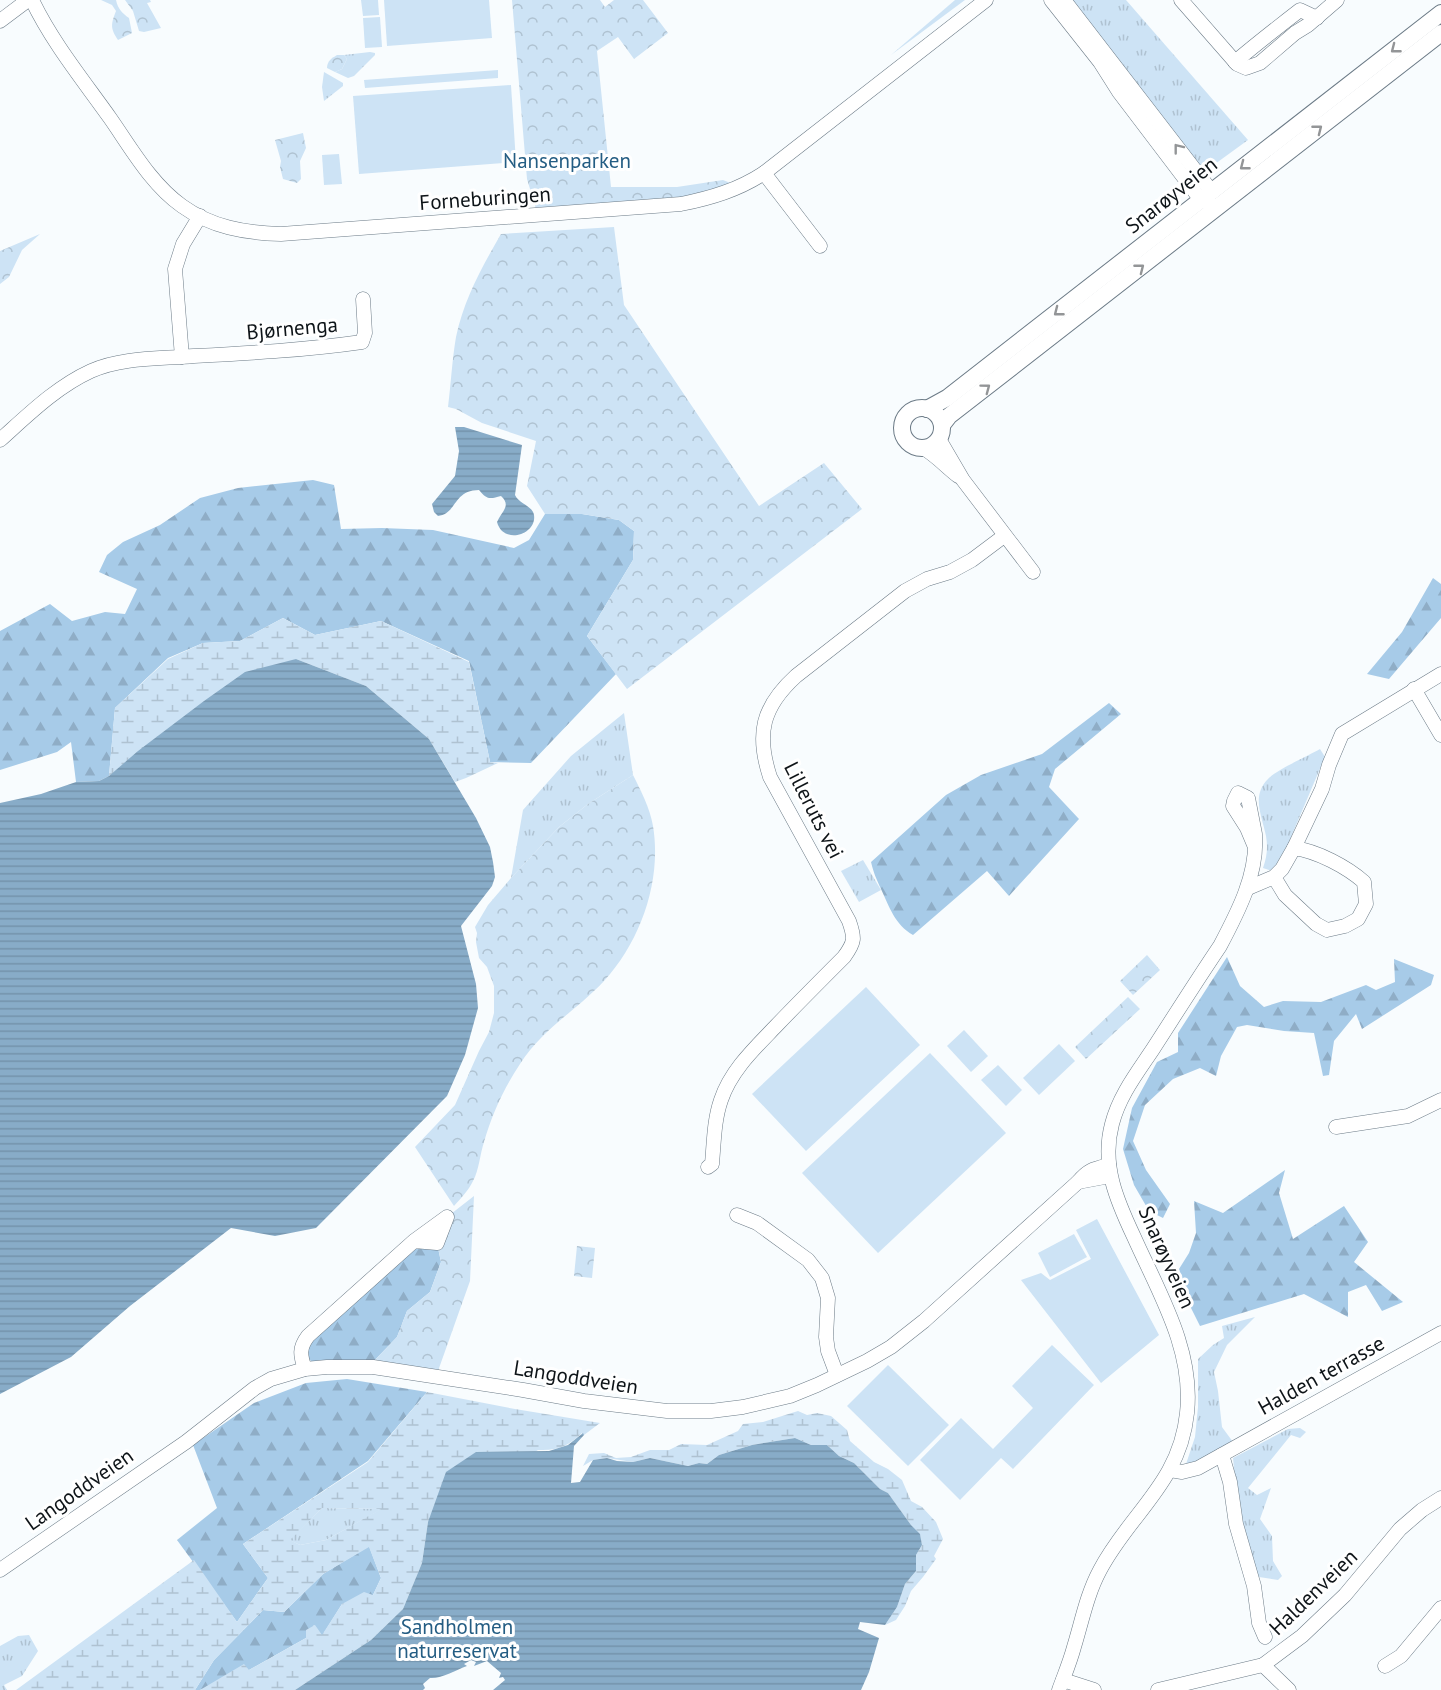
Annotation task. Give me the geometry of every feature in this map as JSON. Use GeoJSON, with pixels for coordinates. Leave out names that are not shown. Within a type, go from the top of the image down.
{"type":"FeatureCollection","features":[{"type":"Feature","properties":{"kind":"main road","name":"Snarøyveien"},"geometry":{"type":"LineString","coordinates":[[940,432],[949,416],[1212,198],[1441,13]]}},
{"type":"Feature","properties":{"kind":"main road","name":"Snarøyveien"},"geometry":{"type":"LineString","coordinates":[[927,409],[947,398],[1212,198],[1441,33]]}},
{"type":"Feature","properties":{"kind":"main road"},"geometry":{"type":"LineString","coordinates":[[927,409],[938,417],[940,432],[933,444],[923,448],[914,446],[907,440],[903,432],[903,424],[914,410],[927,409]]}},
{"type":"Feature","properties":{"kind":"street"},"geometry":{"type":"LineString","coordinates":[[0,21],[30,0]]}},
{"type":"Feature","properties":{"kind":"street","name":"Forneburingen"},"geometry":{"type":"LineString","coordinates":[[30,0],[45,25],[154,180],[182,206],[200,216],[238,231],[258,234],[681,204],[705,199],[741,186],[764,173],[986,0]]}},
{"type":"Feature","properties":{"kind":"street"},"geometry":{"type":"LineString","coordinates":[[1051,0],[1100,62],[1119,92],[1212,198]]}},
{"type":"Feature","properties":{"kind":"street"},"geometry":{"type":"LineString","coordinates":[[1064,0],[1212,198]]}},
{"type":"Feature","properties":{"kind":"street"},"geometry":{"type":"LineString","coordinates":[[1181,0],[1235,62],[1300,10],[1317,18],[1337,0]]}},
{"type":"Feature","properties":{"kind":"street"},"geometry":{"type":"LineString","coordinates":[[764,173],[819,246]]}},
{"type":"Feature","properties":{"kind":"street"},"geometry":{"type":"LineString","coordinates":[[182,357],[175,269],[183,244],[200,216]]}},
{"type":"Feature","properties":{"kind":"street","name":"Bjørnenga"},"geometry":{"type":"LineString","coordinates":[[0,440],[49,396],[64,386],[92,371],[117,363],[362,342],[365,333],[363,299]]}},
{"type":"Feature","properties":{"kind":"street"},"geometry":{"type":"LineString","coordinates":[[940,432],[963,480],[1033,572]]}},
{"type":"Feature","properties":{"kind":"street"},"geometry":{"type":"LineString","coordinates":[[923,448],[963,480]]}},
{"type":"Feature","properties":{"kind":"street","name":"Lilleruts vei"},"geometry":{"type":"LineString","coordinates":[[708,1167],[712,1164],[716,1118],[721,1099],[730,1080],[767,1035],[844,957],[852,946],[854,935],[849,921],[770,777],[764,757],[762,738],[772,701],[796,676],[905,591],[972,560],[1005,536]]}},
{"type":"Feature","properties":{"kind":"street"},"geometry":{"type":"LineString","coordinates":[[1248,888],[1274,878],[1282,869],[1322,789],[1342,734],[1441,674]]}},
{"type":"Feature","properties":{"kind":"street"},"geometry":{"type":"LineString","coordinates":[[1414,689],[1441,735]]}},
{"type":"Feature","properties":{"kind":"street","name":"Snarøyveien"},"geometry":{"type":"LineString","coordinates":[[1061,1685],[1084,1610],[1100,1569],[1170,1470],[1185,1430],[1188,1394],[1180,1342],[1120,1208],[1109,1171],[1109,1139],[1111,1125],[1124,1094],[1220,946],[1248,888],[1253,838],[1244,809]]}},
{"type":"Feature","properties":{"kind":"street"},"geometry":{"type":"LineString","coordinates":[[1274,878],[1285,895],[1316,924],[1327,930],[1345,926],[1358,919],[1366,904],[1364,882],[1354,873],[1328,860],[1303,849],[1294,848]]}},
{"type":"Feature","properties":{"kind":"street"},"geometry":{"type":"LineString","coordinates":[[1336,1127],[1408,1116],[1441,1100]]}},
{"type":"Feature","properties":{"kind":"street","name":"Langoddveien"},"geometry":{"type":"LineString","coordinates":[[0,1570],[186,1442],[255,1388],[272,1379],[305,1369],[373,1367],[584,1401],[667,1411],[711,1411],[758,1404],[790,1396],[867,1361],[891,1347],[1078,1182],[1084,1174],[1090,1170],[1109,1171]]}},
{"type":"Feature","properties":{"kind":"street"},"geometry":{"type":"LineString","coordinates":[[737,1215],[757,1223],[808,1260],[822,1278],[828,1298],[826,1337],[828,1351],[837,1375]]}},
{"type":"Feature","properties":{"kind":"street"},"geometry":{"type":"LineString","coordinates":[[305,1369],[300,1350],[308,1336],[414,1241]]}},
{"type":"Feature","properties":{"kind":"street","name":"Halden terrasse"},"geometry":{"type":"LineString","coordinates":[[1170,1470],[1188,1471],[1222,1455],[1441,1333]]}},
{"type":"Feature","properties":{"kind":"street"},"geometry":{"type":"LineString","coordinates":[[1222,1455],[1230,1482],[1236,1524],[1254,1586],[1259,1623],[1265,1637]]}},
{"type":"Feature","properties":{"kind":"street","name":"Haldenveien"},"geometry":{"type":"LineString","coordinates":[[1158,1690],[1263,1665],[1311,1628],[1345,1596],[1400,1529],[1422,1510],[1441,1498]]}},
{"type":"Feature","properties":{"kind":"street"},"geometry":{"type":"LineString","coordinates":[[1385,1666],[1401,1656],[1441,1608]]}},
{"type":"Feature","properties":{"kind":"street"},"geometry":{"type":"LineString","coordinates":[[1263,1665],[1289,1690]]}},
{"type":"Feature","properties":{"kind":"street"},"geometry":{"type":"LineString","coordinates":[[1061,1685],[1094,1690]]}},
{"type":"Feature","properties":{"kind":"green space"},"geometry":{"type":"Polygon","coordinates":[[[101,0],[116,0],[118,6],[129,18],[132,33],[118,40],[112,26],[116,11],[112,5],[101,0]]]}},
{"type":"Feature","properties":{"kind":"green space"},"geometry":{"type":"Polygon","coordinates":[[[125,0],[150,0],[151,2],[147,3],[161,28],[139,31],[133,11],[125,0]]]}},
{"type":"Feature","properties":{"kind":"green space"},"geometry":{"type":"Polygon","coordinates":[[[361,0],[378,0],[379,15],[363,16],[361,0]]]}},
{"type":"Feature","properties":{"kind":"green space"},"geometry":{"type":"Polygon","coordinates":[[[384,0],[489,0],[492,38],[387,46],[384,0]]]}},
{"type":"Feature","properties":{"kind":"green space","name":"Nansenparken"},"geometry":{"type":"Polygon","coordinates":[[[512,0],[600,0],[605,7],[614,0],[643,0],[668,33],[634,59],[618,37],[597,51],[611,187],[677,187],[723,180],[733,184],[710,192],[682,197],[536,209],[527,179],[512,0]]]}},
{"type":"Feature","properties":{"kind":"green space"},"geometry":{"type":"Polygon","coordinates":[[[955,0],[965,0],[891,55],[955,0]]]}},
{"type":"Feature","properties":{"kind":"green space"},"geometry":{"type":"Polygon","coordinates":[[[1070,0],[1126,0],[1248,140],[1204,172],[1070,0]]]}},
{"type":"Feature","properties":{"kind":"green space"},"geometry":{"type":"Polygon","coordinates":[[[380,17],[382,47],[365,48],[363,18],[380,17]]]}},
{"type":"Feature","properties":{"kind":"green space"},"geometry":{"type":"Polygon","coordinates":[[[370,52],[375,55],[354,76],[348,78],[335,72],[342,69],[347,59],[344,55],[370,52]]]}},
{"type":"Feature","properties":{"kind":"green space"},"geometry":{"type":"Polygon","coordinates":[[[337,55],[344,55],[347,59],[342,69],[335,72],[327,66],[330,60],[337,55]]]}},
{"type":"Feature","properties":{"kind":"green space"},"geometry":{"type":"Polygon","coordinates":[[[498,70],[498,78],[365,88],[364,80],[498,70]]]}},
{"type":"Feature","properties":{"kind":"green space"},"geometry":{"type":"Polygon","coordinates":[[[324,72],[343,83],[343,86],[324,101],[322,87],[324,72]]]}},
{"type":"Feature","properties":{"kind":"green space"},"geometry":{"type":"Polygon","coordinates":[[[511,85],[516,162],[359,174],[353,96],[511,85]]]}},
{"type":"Feature","properties":{"kind":"green space"},"geometry":{"type":"Polygon","coordinates":[[[303,133],[306,148],[300,161],[301,179],[297,183],[283,179],[275,140],[303,133]]]}},
{"type":"Feature","properties":{"kind":"green space"},"geometry":{"type":"Polygon","coordinates":[[[339,154],[342,184],[324,185],[322,155],[339,154]]]}},
{"type":"Feature","properties":{"kind":"green space"},"geometry":{"type":"Polygon","coordinates":[[[614,227],[624,305],[759,506],[824,463],[862,509],[627,689],[587,636],[633,560],[634,531],[619,520],[582,514],[545,514],[527,486],[536,441],[482,423],[448,407],[459,323],[474,284],[501,234],[614,227]]]}},
{"type":"Feature","properties":{"kind":"green space"},"geometry":{"type":"Polygon","coordinates":[[[40,234],[22,250],[9,277],[0,284],[0,251],[40,234]]]}},
{"type":"Feature","properties":{"kind":"green space"},"geometry":{"type":"Polygon","coordinates":[[[313,480],[334,485],[341,529],[433,530],[514,548],[529,540],[545,514],[582,514],[619,520],[634,531],[633,560],[587,636],[616,674],[531,763],[490,762],[469,661],[381,621],[315,635],[283,618],[240,641],[203,643],[168,658],[115,708],[109,776],[99,781],[76,782],[71,742],[57,752],[0,770],[0,631],[50,604],[72,621],[105,612],[125,614],[137,589],[99,572],[107,555],[123,542],[160,525],[200,498],[238,488],[313,480]]]}},
{"type":"Feature","properties":{"kind":"green space"},"geometry":{"type":"Polygon","coordinates":[[[1433,578],[1441,584],[1441,618],[1389,679],[1367,674],[1402,632],[1433,578]]]}},
{"type":"Feature","properties":{"kind":"green space"},"geometry":{"type":"Polygon","coordinates":[[[283,618],[315,635],[381,621],[469,662],[490,762],[498,763],[455,782],[429,739],[366,686],[296,659],[109,776],[115,708],[168,659],[203,643],[240,641],[283,618]]]}},
{"type":"Feature","properties":{"kind":"green space"},"geometry":{"type":"Polygon","coordinates":[[[1109,703],[1121,714],[1055,769],[1049,787],[1079,819],[1009,896],[987,871],[913,935],[907,931],[897,921],[890,908],[876,879],[871,862],[946,795],[981,775],[1042,754],[1109,703]]]}},
{"type":"Feature","properties":{"kind":"green space"},"geometry":{"type":"Polygon","coordinates":[[[624,713],[633,775],[588,804],[559,827],[511,878],[523,810],[571,756],[624,713]]]}},
{"type":"Feature","properties":{"kind":"green space"},"geometry":{"type":"Polygon","coordinates":[[[1320,749],[1325,757],[1288,844],[1273,870],[1263,868],[1267,844],[1260,814],[1260,792],[1268,779],[1320,749]]]}},
{"type":"Feature","properties":{"kind":"green space"},"geometry":{"type":"Polygon","coordinates":[[[633,775],[650,813],[655,847],[651,888],[638,929],[629,948],[604,981],[549,1030],[520,1064],[495,1111],[475,1177],[454,1206],[415,1147],[455,1105],[489,1032],[494,1013],[494,986],[487,967],[479,958],[475,927],[488,905],[559,827],[588,804],[633,775]]]}},
{"type":"Feature","properties":{"kind":"green space"},"geometry":{"type":"Polygon","coordinates":[[[863,860],[881,890],[859,902],[841,871],[863,860]]]}},
{"type":"Feature","properties":{"kind":"green space"},"geometry":{"type":"Polygon","coordinates":[[[1147,955],[1160,970],[1133,995],[1120,981],[1147,955]]]}},
{"type":"Feature","properties":{"kind":"green space"},"geometry":{"type":"Polygon","coordinates":[[[1227,957],[1240,986],[1264,1007],[1283,1001],[1321,1002],[1366,985],[1376,990],[1395,982],[1394,959],[1434,975],[1431,985],[1362,1029],[1356,1014],[1334,1041],[1329,1075],[1323,1076],[1314,1033],[1247,1025],[1237,1027],[1221,1056],[1216,1076],[1200,1068],[1173,1079],[1145,1105],[1133,1141],[1146,1170],[1170,1204],[1163,1218],[1149,1211],[1134,1185],[1123,1149],[1132,1108],[1157,1062],[1178,1052],[1178,1033],[1227,957]]]}},
{"type":"Feature","properties":{"kind":"green space"},"geometry":{"type":"Polygon","coordinates":[[[866,987],[920,1045],[806,1151],[752,1094],[866,987]]]}},
{"type":"Feature","properties":{"kind":"green space"},"geometry":{"type":"Polygon","coordinates":[[[1128,997],[1140,1009],[1086,1059],[1075,1047],[1128,997]]]}},
{"type":"Feature","properties":{"kind":"green space"},"geometry":{"type":"Polygon","coordinates":[[[964,1030],[988,1056],[971,1072],[947,1046],[964,1030]]]}},
{"type":"Feature","properties":{"kind":"green space"},"geometry":{"type":"Polygon","coordinates":[[[1059,1044],[1075,1061],[1039,1095],[1023,1078],[1059,1044]]]}},
{"type":"Feature","properties":{"kind":"green space"},"geometry":{"type":"Polygon","coordinates":[[[930,1053],[1006,1133],[878,1253],[802,1173],[930,1053]]]}},
{"type":"Feature","properties":{"kind":"green space"},"geometry":{"type":"Polygon","coordinates":[[[998,1065],[1022,1090],[1006,1106],[981,1080],[998,1065]]]}},
{"type":"Feature","properties":{"kind":"green space"},"geometry":{"type":"Polygon","coordinates":[[[1285,1170],[1279,1193],[1293,1239],[1344,1206],[1368,1242],[1354,1262],[1403,1302],[1382,1311],[1366,1285],[1348,1292],[1348,1317],[1304,1294],[1200,1326],[1183,1292],[1179,1269],[1189,1253],[1196,1233],[1194,1201],[1223,1213],[1285,1170]]]}},
{"type":"Feature","properties":{"kind":"green space"},"geometry":{"type":"Polygon","coordinates":[[[474,1196],[470,1281],[438,1371],[373,1362],[397,1337],[407,1311],[430,1292],[441,1262],[437,1243],[447,1217],[474,1196]]]}},
{"type":"Feature","properties":{"kind":"green space"},"geometry":{"type":"Polygon","coordinates":[[[1097,1219],[1159,1335],[1101,1383],[1021,1280],[1041,1273],[1050,1280],[1091,1259],[1076,1230],[1097,1219]]]}},
{"type":"Feature","properties":{"kind":"green space"},"geometry":{"type":"Polygon","coordinates":[[[1074,1234],[1087,1257],[1050,1277],[1038,1253],[1074,1234]]]}},
{"type":"Feature","properties":{"kind":"green space"},"geometry":{"type":"Polygon","coordinates":[[[414,1241],[437,1243],[441,1262],[430,1292],[407,1311],[397,1337],[373,1362],[311,1361],[304,1353],[308,1336],[414,1241]]]}},
{"type":"Feature","properties":{"kind":"green space"},"geometry":{"type":"Polygon","coordinates":[[[577,1246],[595,1248],[592,1278],[574,1276],[577,1246]]]}},
{"type":"Feature","properties":{"kind":"green space"},"geometry":{"type":"Polygon","coordinates":[[[1255,1317],[1227,1345],[1214,1372],[1222,1427],[1233,1442],[1185,1467],[1195,1437],[1198,1407],[1198,1359],[1224,1338],[1222,1326],[1255,1317]]]}},
{"type":"Feature","properties":{"kind":"green space"},"geometry":{"type":"Polygon","coordinates":[[[1052,1345],[1094,1385],[1013,1469],[1001,1458],[960,1500],[920,1460],[961,1418],[993,1449],[1033,1408],[1012,1386],[1052,1345]]]}},
{"type":"Feature","properties":{"kind":"green space"},"geometry":{"type":"Polygon","coordinates":[[[888,1365],[949,1425],[908,1466],[847,1406],[888,1365]]]}},
{"type":"Feature","properties":{"kind":"green space"},"geometry":{"type":"Polygon","coordinates":[[[347,1379],[427,1392],[368,1461],[243,1544],[268,1578],[237,1622],[177,1540],[217,1508],[193,1445],[254,1403],[306,1383],[347,1379]]]}},
{"type":"Feature","properties":{"kind":"green space"},"geometry":{"type":"Polygon","coordinates":[[[427,1392],[600,1423],[562,1447],[538,1450],[428,1522],[422,1563],[403,1609],[371,1640],[295,1690],[200,1690],[244,1664],[249,1670],[306,1638],[306,1630],[315,1625],[322,1635],[342,1604],[364,1592],[373,1595],[381,1578],[369,1547],[323,1574],[284,1612],[263,1610],[214,1660],[195,1690],[16,1690],[194,1560],[237,1622],[268,1578],[243,1544],[368,1462],[427,1392]],[[322,1508],[290,1540],[300,1545],[326,1540],[381,1509],[322,1508]]]}},
{"type":"Feature","properties":{"kind":"green space"},"geometry":{"type":"Polygon","coordinates":[[[798,1411],[807,1415],[817,1413],[831,1416],[847,1430],[850,1441],[874,1462],[902,1480],[911,1501],[922,1507],[936,1522],[943,1539],[934,1556],[936,1559],[911,1591],[896,1620],[885,1625],[897,1607],[905,1584],[916,1571],[916,1555],[922,1545],[920,1535],[888,1493],[880,1489],[854,1463],[839,1456],[827,1445],[811,1445],[795,1438],[752,1445],[719,1455],[707,1464],[699,1463],[688,1466],[650,1458],[633,1462],[607,1458],[593,1460],[583,1466],[589,1454],[604,1453],[616,1458],[631,1457],[650,1450],[669,1450],[681,1444],[707,1445],[738,1431],[743,1424],[763,1422],[798,1411]]]}},
{"type":"Feature","properties":{"kind":"green space"},"geometry":{"type":"Polygon","coordinates":[[[1300,1428],[1306,1432],[1300,1438],[1291,1435],[1248,1488],[1257,1495],[1271,1488],[1260,1519],[1272,1536],[1273,1561],[1282,1576],[1278,1580],[1259,1577],[1243,1534],[1233,1458],[1288,1429],[1300,1428]]]}},
{"type":"Feature","properties":{"kind":"green space"},"geometry":{"type":"Polygon","coordinates":[[[322,1508],[382,1509],[326,1540],[300,1545],[289,1540],[322,1508]]]}},
{"type":"Feature","properties":{"kind":"green space"},"geometry":{"type":"Polygon","coordinates":[[[369,1546],[381,1578],[373,1595],[342,1604],[322,1636],[314,1625],[306,1638],[249,1670],[195,1690],[214,1660],[263,1610],[284,1612],[323,1574],[369,1546]]]}},
{"type":"Feature","properties":{"kind":"green space"},"geometry":{"type":"Polygon","coordinates":[[[29,1635],[38,1651],[22,1676],[4,1685],[7,1690],[0,1690],[0,1646],[18,1636],[29,1635]]]}},
{"type":"Feature","properties":{"kind":"shaded area"},"geometry":{"type":"Polygon","coordinates":[[[455,427],[464,427],[522,445],[515,495],[531,509],[534,515],[534,522],[525,532],[512,535],[500,529],[497,522],[506,503],[501,496],[487,497],[479,490],[464,494],[444,514],[438,516],[434,512],[432,504],[455,476],[459,451],[455,427]]]}},
{"type":"Feature","properties":{"kind":"shaded area"},"geometry":{"type":"Polygon","coordinates":[[[296,659],[366,686],[429,739],[476,818],[490,847],[495,877],[492,886],[461,926],[476,984],[478,1008],[465,1055],[447,1096],[316,1228],[275,1236],[231,1228],[130,1306],[71,1357],[0,1394],[0,803],[41,794],[76,782],[99,781],[109,776],[138,751],[245,672],[296,659]]]}},
{"type":"Feature","properties":{"kind":"shaded area"},"geometry":{"type":"Polygon","coordinates":[[[583,1433],[584,1435],[574,1446],[571,1483],[580,1482],[593,1460],[607,1458],[633,1462],[650,1458],[688,1466],[699,1463],[707,1464],[719,1455],[752,1445],[795,1438],[811,1445],[827,1445],[839,1456],[854,1463],[880,1489],[888,1493],[920,1534],[922,1545],[916,1555],[916,1571],[905,1584],[897,1607],[885,1625],[860,1622],[858,1629],[879,1638],[861,1690],[493,1690],[505,1680],[503,1677],[499,1678],[501,1673],[487,1661],[474,1666],[476,1662],[471,1660],[464,1664],[467,1666],[444,1676],[430,1678],[423,1684],[425,1688],[423,1690],[295,1690],[371,1640],[403,1609],[422,1563],[428,1522],[446,1472],[476,1452],[549,1451],[568,1445],[583,1433]]]}},
{"type":"Feature","properties":{"kind":"park label","name":"Sandholmen naturreservat"},"geometry":{"type":"Point","coordinates":[457,1638]}}]}
